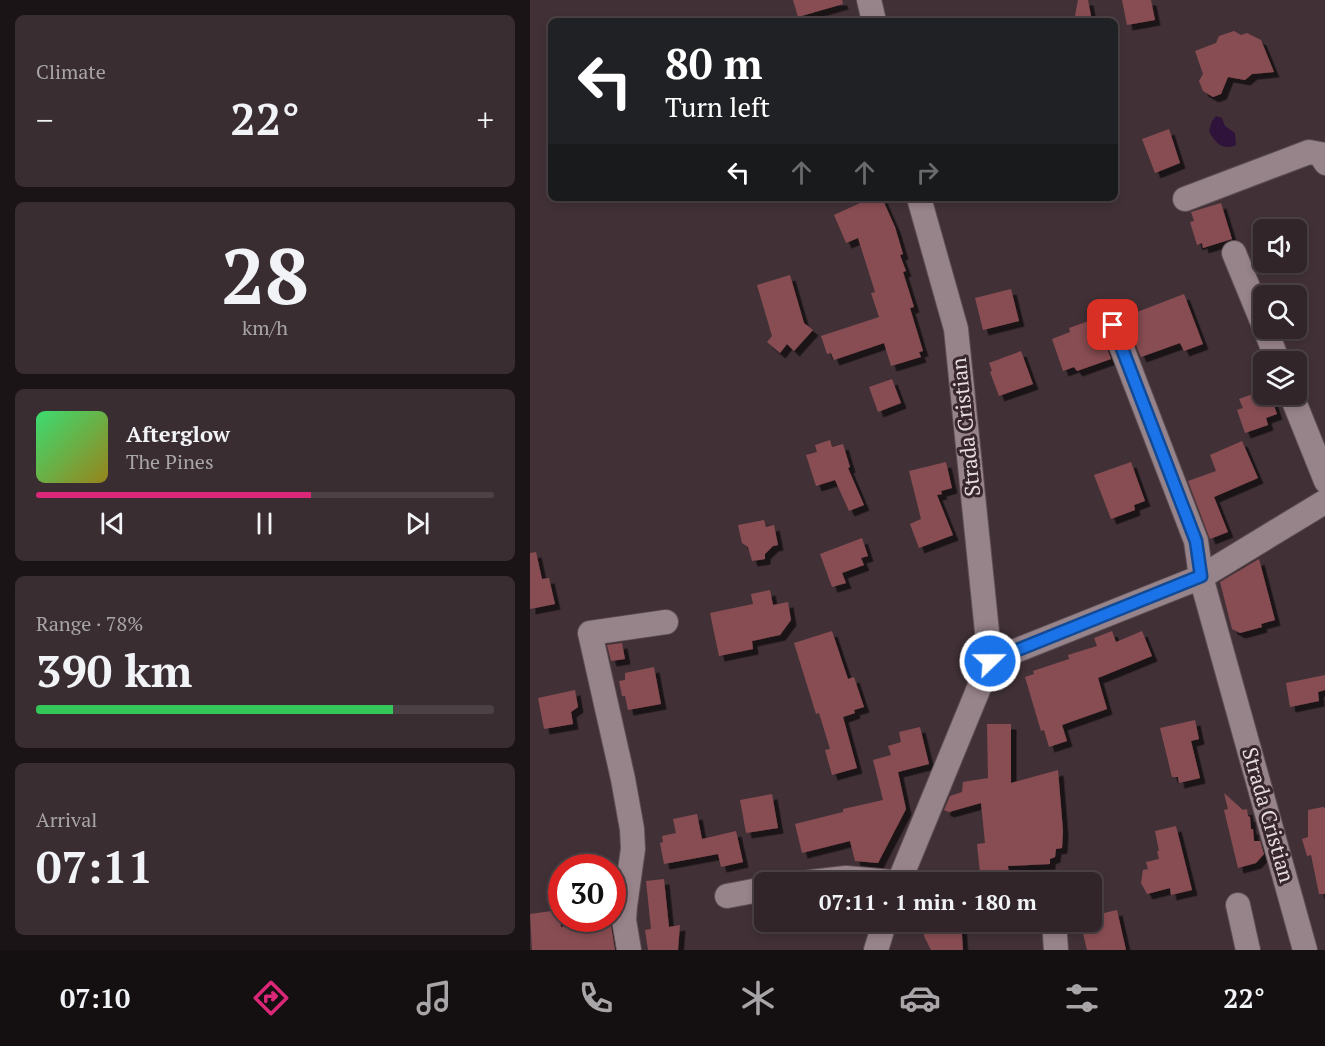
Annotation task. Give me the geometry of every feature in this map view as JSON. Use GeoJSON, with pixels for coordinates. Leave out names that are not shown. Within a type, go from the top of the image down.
{"type":"FeatureCollection","features":[{"type":"Feature","properties":{"kind":"street"},"geometry":{"type":"LineString","coordinates":[[869,0],[873,18]]}},
{"type":"Feature","properties":{"kind":"street"},"geometry":{"type":"LineString","coordinates":[[1185,199],[1309,152],[1320,154],[1325,163]]}},
{"type":"Feature","properties":{"kind":"street","name":"Strada Cristian"},"geometry":{"type":"LineString","coordinates":[[903,872],[990,661],[956,329],[920,201]]}},
{"type":"Feature","properties":{"kind":"street"},"geometry":{"type":"LineString","coordinates":[[1234,253],[1253,300]]}},
{"type":"Feature","properties":{"kind":"street","name":"Strada Cristian"},"geometry":{"type":"LineString","coordinates":[[1113,325],[1196,541],[1201,576],[1305,950]]}},
{"type":"Feature","properties":{"kind":"street"},"geometry":{"type":"LineString","coordinates":[[1295,405],[1325,481]]}},
{"type":"Feature","properties":{"kind":"street"},"geometry":{"type":"LineString","coordinates":[[990,661],[1201,576],[1325,501]]}},
{"type":"Feature","properties":{"kind":"street"},"geometry":{"type":"LineString","coordinates":[[629,950],[624,920],[633,849],[632,829],[590,633],[666,622]]}},
{"type":"Feature","properties":{"kind":"street"},"geometry":{"type":"LineString","coordinates":[[727,896],[754,892]]}},
{"type":"Feature","properties":{"kind":"street"},"geometry":{"type":"LineString","coordinates":[[1238,905],[1248,950]]}},
{"type":"Feature","properties":{"kind":"street"},"geometry":{"type":"LineString","coordinates":[[876,950],[882,932]]}},
{"type":"Feature","properties":{"kind":"street"},"geometry":{"type":"LineString","coordinates":[[1055,932],[1056,950]]}},
{"type":"Feature","properties":{"kind":"shaded area"},"geometry":{"type":"Polygon","coordinates":[[[1216,116],[1222,118],[1225,126],[1235,133],[1236,145],[1223,146],[1214,139],[1209,131],[1216,116]]]}},
{"type":"Feature","properties":{"kind":"building"},"geometry":{"type":"Polygon","coordinates":[[[793,0],[842,0],[843,4],[798,17],[793,0]]]}},
{"type":"Feature","properties":{"kind":"building"},"geometry":{"type":"Polygon","coordinates":[[[1078,0],[1088,0],[1091,18],[1075,18],[1078,0]]]}},
{"type":"Feature","properties":{"kind":"building"},"geometry":{"type":"Polygon","coordinates":[[[1122,0],[1151,0],[1155,20],[1127,25],[1122,0]]]}},
{"type":"Feature","properties":{"kind":"building"},"geometry":{"type":"Polygon","coordinates":[[[1234,31],[1241,35],[1247,33],[1261,40],[1274,72],[1252,74],[1245,80],[1228,77],[1221,94],[1213,97],[1203,91],[1199,81],[1203,74],[1195,51],[1216,43],[1219,36],[1234,31]]]}},
{"type":"Feature","properties":{"kind":"building"},"geometry":{"type":"Polygon","coordinates":[[[1169,129],[1180,163],[1155,173],[1142,139],[1169,129]]]}},
{"type":"Feature","properties":{"kind":"building"},"geometry":{"type":"Polygon","coordinates":[[[864,201],[883,201],[895,227],[903,254],[900,255],[914,307],[910,308],[923,351],[919,352],[921,357],[891,366],[884,343],[834,360],[831,353],[827,354],[821,336],[879,317],[871,293],[875,292],[858,238],[846,243],[834,215],[864,201]]]}},
{"type":"Feature","properties":{"kind":"building"},"geometry":{"type":"Polygon","coordinates":[[[1221,203],[1232,239],[1203,248],[1202,243],[1197,245],[1190,222],[1194,221],[1191,212],[1221,203]]]}},
{"type":"Feature","properties":{"kind":"building"},"geometry":{"type":"Polygon","coordinates":[[[790,275],[804,323],[813,330],[794,351],[787,344],[780,353],[767,342],[772,336],[757,285],[790,275]]]}},
{"type":"Feature","properties":{"kind":"building"},"geometry":{"type":"Polygon","coordinates":[[[1011,289],[1019,321],[983,330],[975,298],[1011,289]]]}},
{"type":"Feature","properties":{"kind":"building"},"geometry":{"type":"Polygon","coordinates":[[[1184,294],[1203,344],[1184,351],[1180,343],[1141,357],[1124,317],[1184,294]]]}},
{"type":"Feature","properties":{"kind":"building"},"geometry":{"type":"Polygon","coordinates":[[[1094,319],[1111,359],[1077,371],[1074,367],[1063,371],[1052,339],[1070,332],[1069,328],[1094,319]]]}},
{"type":"Feature","properties":{"kind":"building"},"geometry":{"type":"Polygon","coordinates":[[[1021,351],[1033,384],[999,396],[989,363],[1021,351]]]}},
{"type":"Feature","properties":{"kind":"building"},"geometry":{"type":"Polygon","coordinates":[[[892,379],[901,403],[878,412],[869,387],[892,379]]]}},
{"type":"Feature","properties":{"kind":"building"},"geometry":{"type":"Polygon","coordinates":[[[1253,394],[1253,405],[1274,405],[1277,414],[1266,418],[1268,425],[1245,433],[1237,410],[1243,408],[1239,399],[1253,394]]]}},
{"type":"Feature","properties":{"kind":"building"},"geometry":{"type":"Polygon","coordinates":[[[830,440],[832,447],[843,444],[850,467],[848,468],[864,505],[849,511],[835,480],[816,486],[806,455],[817,452],[815,445],[830,440]]]}},
{"type":"Feature","properties":{"kind":"building"},"geometry":{"type":"Polygon","coordinates":[[[1242,441],[1258,478],[1214,497],[1228,532],[1210,539],[1188,481],[1216,471],[1210,455],[1242,441]]]}},
{"type":"Feature","properties":{"kind":"building"},"geometry":{"type":"Polygon","coordinates":[[[946,462],[952,488],[941,491],[942,494],[937,495],[953,535],[919,548],[910,524],[921,519],[909,471],[946,462]]]}},
{"type":"Feature","properties":{"kind":"building"},"geometry":{"type":"Polygon","coordinates":[[[1131,462],[1145,501],[1134,505],[1135,510],[1111,519],[1094,475],[1131,462]]]}},
{"type":"Feature","properties":{"kind":"building"},"geometry":{"type":"Polygon","coordinates":[[[764,520],[766,527],[774,525],[778,545],[773,546],[765,554],[765,559],[752,561],[748,547],[742,543],[738,525],[764,520]]]}},
{"type":"Feature","properties":{"kind":"building"},"geometry":{"type":"Polygon","coordinates":[[[862,538],[868,556],[861,558],[864,565],[842,573],[846,583],[832,587],[820,554],[862,538]]]}},
{"type":"Feature","properties":{"kind":"building"},"geometry":{"type":"Polygon","coordinates":[[[536,552],[542,579],[549,578],[555,604],[530,609],[530,553],[536,552]]]}},
{"type":"Feature","properties":{"kind":"building"},"geometry":{"type":"Polygon","coordinates":[[[1259,559],[1275,620],[1261,624],[1262,627],[1240,633],[1232,629],[1220,582],[1259,559]]]}},
{"type":"Feature","properties":{"kind":"building"},"geometry":{"type":"Polygon","coordinates":[[[770,590],[773,605],[788,602],[791,620],[780,635],[752,641],[753,649],[719,656],[710,613],[753,604],[751,594],[770,590]]]}},
{"type":"Feature","properties":{"kind":"building"},"geometry":{"type":"Polygon","coordinates":[[[832,631],[848,679],[854,677],[864,707],[843,717],[857,768],[832,775],[825,750],[830,749],[819,713],[816,714],[794,643],[832,631]]]}},
{"type":"Feature","properties":{"kind":"building"},"geometry":{"type":"Polygon","coordinates":[[[1112,631],[1116,642],[1142,631],[1152,656],[1098,678],[1107,709],[1062,725],[1067,741],[1049,747],[1044,730],[1041,731],[1025,677],[1034,674],[1033,671],[1069,659],[1068,655],[1097,646],[1094,638],[1112,631]]]}},
{"type":"Feature","properties":{"kind":"building"},"geometry":{"type":"Polygon","coordinates":[[[622,643],[625,659],[611,661],[607,645],[622,643]]]}},
{"type":"Feature","properties":{"kind":"building"},"geometry":{"type":"Polygon","coordinates":[[[654,667],[661,704],[628,710],[619,681],[625,680],[625,673],[654,667]]]}},
{"type":"Feature","properties":{"kind":"building"},"geometry":{"type":"Polygon","coordinates":[[[1325,675],[1325,690],[1318,692],[1319,701],[1290,707],[1286,683],[1325,675]]]}},
{"type":"Feature","properties":{"kind":"building"},"geometry":{"type":"Polygon","coordinates":[[[575,690],[578,707],[571,712],[573,724],[544,729],[538,698],[575,690]]]}},
{"type":"Feature","properties":{"kind":"building"},"geometry":{"type":"Polygon","coordinates":[[[1195,720],[1199,739],[1191,741],[1200,778],[1179,783],[1178,777],[1172,777],[1160,728],[1195,720]]]}},
{"type":"Feature","properties":{"kind":"building"},"geometry":{"type":"Polygon","coordinates":[[[987,724],[1011,724],[1011,783],[1058,770],[1063,831],[1062,848],[1056,849],[1055,857],[1050,859],[1050,864],[1008,866],[1009,872],[980,872],[977,844],[985,843],[981,803],[949,812],[944,810],[950,796],[962,792],[963,782],[988,778],[987,724]]]}},
{"type":"Feature","properties":{"kind":"building"},"geometry":{"type":"Polygon","coordinates":[[[920,727],[929,764],[898,772],[906,809],[878,863],[855,861],[850,841],[802,853],[795,824],[843,812],[843,809],[883,800],[873,760],[891,755],[888,746],[901,742],[899,732],[920,727]]]}},
{"type":"Feature","properties":{"kind":"building"},"geometry":{"type":"Polygon","coordinates":[[[1224,793],[1243,810],[1247,809],[1254,841],[1260,841],[1264,854],[1256,863],[1238,868],[1224,810],[1228,809],[1224,793]]]}},
{"type":"Feature","properties":{"kind":"building"},"geometry":{"type":"Polygon","coordinates":[[[772,794],[778,828],[746,833],[740,800],[772,794]]]}},
{"type":"Feature","properties":{"kind":"building"},"geometry":{"type":"Polygon","coordinates":[[[1325,808],[1325,894],[1319,894],[1311,855],[1307,856],[1302,839],[1308,837],[1308,810],[1325,808]]]}},
{"type":"Feature","properties":{"kind":"building"},"geometry":{"type":"Polygon","coordinates":[[[697,814],[702,839],[736,831],[743,862],[721,867],[718,854],[664,864],[660,843],[663,842],[662,836],[676,833],[673,819],[697,814]]]}},
{"type":"Feature","properties":{"kind":"building"},"geometry":{"type":"Polygon","coordinates":[[[1176,826],[1192,890],[1171,895],[1170,888],[1147,894],[1141,883],[1143,870],[1148,869],[1146,862],[1159,859],[1155,831],[1176,826]]]}},
{"type":"Feature","properties":{"kind":"building"},"geometry":{"type":"Polygon","coordinates":[[[664,879],[669,927],[680,925],[678,950],[648,950],[645,930],[651,929],[646,881],[664,879]]]}},
{"type":"Feature","properties":{"kind":"building"},"geometry":{"type":"Polygon","coordinates":[[[1117,910],[1126,950],[1087,950],[1083,932],[1102,932],[1102,913],[1117,910]]]}},
{"type":"Feature","properties":{"kind":"building"},"geometry":{"type":"Polygon","coordinates":[[[548,912],[548,932],[612,932],[615,950],[532,950],[530,914],[548,912]]]}},
{"type":"Feature","properties":{"kind":"building"},"geometry":{"type":"Polygon","coordinates":[[[924,932],[962,932],[963,950],[931,950],[924,932]]]}},
{"type":"Feature","properties":{"kind":"route"},"geometry":{"type":"LineString","coordinates":[[990,661],[1201,576],[1196,541],[1113,325]]}}]}
